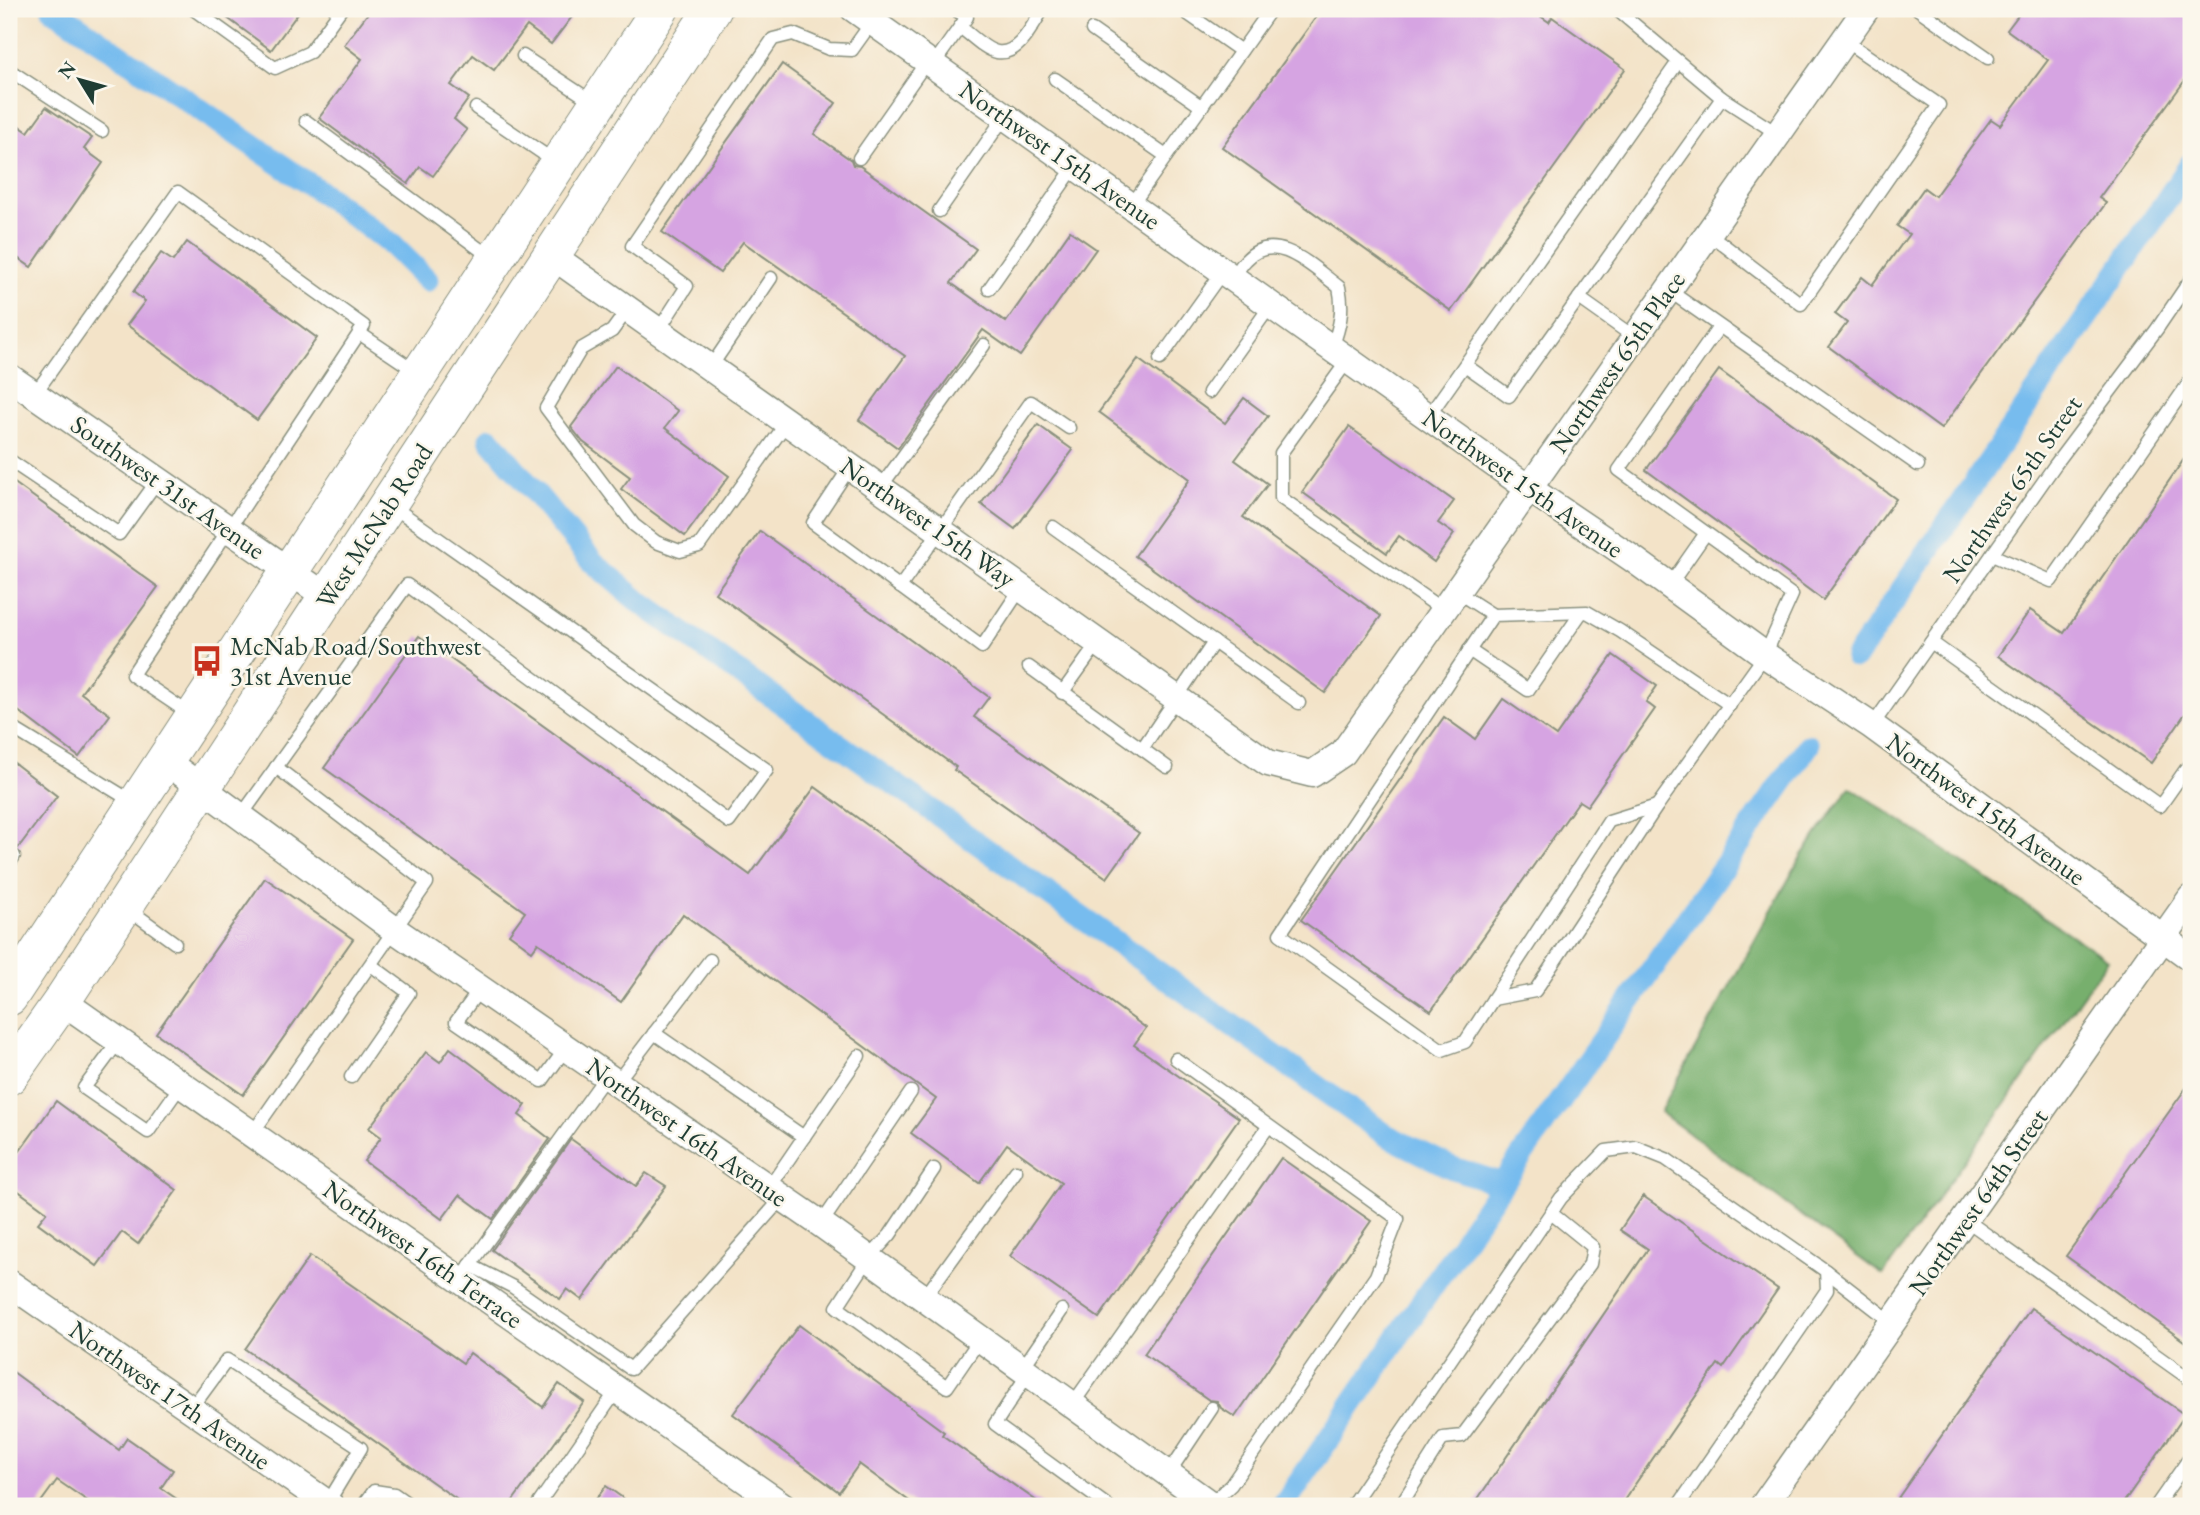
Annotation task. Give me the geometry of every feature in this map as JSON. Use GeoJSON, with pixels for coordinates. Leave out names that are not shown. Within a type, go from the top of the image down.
{"type":"FeatureCollection","features":[{"type":"Feature","properties":{"kind":"main road","name":"West McNab Road"},"geometry":{"type":"LineString","coordinates":[[13,980],[136,804],[660,9]]}},
{"type":"Feature","properties":{"kind":"main road","name":"West McNab Road"},"geometry":{"type":"LineString","coordinates":[[9,1076],[62,1001],[713,9]]}},
{"type":"Feature","properties":{"kind":"street","name":"Northwest 65th Place"},"geometry":{"type":"LineString","coordinates":[[1312,774],[1343,752],[1866,9]]}},
{"type":"Feature","properties":{"kind":"street","name":"Northwest 15th Avenue"},"geometry":{"type":"LineString","coordinates":[[863,15],[1528,488],[1872,726],[2191,958]]}},
{"type":"Feature","properties":{"kind":"street","name":"Northwest 15th Way"},"geometry":{"type":"LineString","coordinates":[[551,255],[1268,763],[1312,774]]}},
{"type":"Feature","properties":{"kind":"street","name":"Southwest 31st Avenue"},"geometry":{"type":"LineString","coordinates":[[9,377],[327,597]]}},
{"type":"Feature","properties":{"kind":"street","name":"Northwest 16th Avenue"},"geometry":{"type":"LineString","coordinates":[[164,760],[395,930],[821,1224],[1209,1505]]}},
{"type":"Feature","properties":{"kind":"street","name":"Northwest 64th Street"},"geometry":{"type":"LineString","coordinates":[[1765,1506],[2191,898]]}},
{"type":"Feature","properties":{"kind":"street","name":"Northwest 16th Terrace"},"geometry":{"type":"LineString","coordinates":[[62,1001],[252,1134],[465,1272],[617,1390],[783,1506]]}},
{"type":"Feature","properties":{"kind":"street","name":"Northwest 17th Avenue"},"geometry":{"type":"LineString","coordinates":[[9,1283],[329,1505]]}},
{"type":"Feature","properties":{"kind":"lane"},"geometry":{"type":"LineString","coordinates":[[193,9],[275,68],[310,51],[341,9]]}},
{"type":"Feature","properties":{"kind":"lane"},"geometry":{"type":"LineString","coordinates":[[859,158],[967,17],[954,9]]}},
{"type":"Feature","properties":{"kind":"lane"},"geometry":{"type":"LineString","coordinates":[[960,27],[995,52],[1009,52],[1023,39],[1043,9]]}},
{"type":"Feature","properties":{"kind":"lane"},"geometry":{"type":"LineString","coordinates":[[1181,9],[1241,51]]}},
{"type":"Feature","properties":{"kind":"lane"},"geometry":{"type":"LineString","coordinates":[[1131,206],[1271,9]]}},
{"type":"Feature","properties":{"kind":"lane"},"geometry":{"type":"LineString","coordinates":[[1616,9],[1723,98],[1778,134]]}},
{"type":"Feature","properties":{"kind":"lane"},"geometry":{"type":"LineString","coordinates":[[1918,9],[1989,58]]}},
{"type":"Feature","properties":{"kind":"lane"},"geometry":{"type":"LineString","coordinates":[[658,331],[687,286],[632,246],[773,39],[793,34],[830,50],[852,50],[863,15]]}},
{"type":"Feature","properties":{"kind":"lane"},"geometry":{"type":"LineString","coordinates":[[1092,30],[1202,107]]}},
{"type":"Feature","properties":{"kind":"lane"},"geometry":{"type":"LineString","coordinates":[[1708,233],[1801,304],[1939,105],[1844,40]]}},
{"type":"Feature","properties":{"kind":"lane"},"geometry":{"type":"LineString","coordinates":[[523,56],[596,104]]}},
{"type":"Feature","properties":{"kind":"lane"},"geometry":{"type":"LineString","coordinates":[[1428,417],[1678,62]]}},
{"type":"Feature","properties":{"kind":"lane"},"geometry":{"type":"LineString","coordinates":[[9,70],[102,131]]}},
{"type":"Feature","properties":{"kind":"lane"},"geometry":{"type":"LineString","coordinates":[[1055,79],[1166,156]]}},
{"type":"Feature","properties":{"kind":"lane"},"geometry":{"type":"LineString","coordinates":[[1465,365],[1509,396],[1723,98]]}},
{"type":"Feature","properties":{"kind":"lane"},"geometry":{"type":"LineString","coordinates":[[476,108],[557,163]]}},
{"type":"Feature","properties":{"kind":"lane"},"geometry":{"type":"LineString","coordinates":[[939,211],[1005,116]]}},
{"type":"Feature","properties":{"kind":"lane"},"geometry":{"type":"LineString","coordinates":[[306,121],[493,259]]}},
{"type":"Feature","properties":{"kind":"lane"},"geometry":{"type":"LineString","coordinates":[[989,289],[1075,166]]}},
{"type":"Feature","properties":{"kind":"lane"},"geometry":{"type":"LineString","coordinates":[[34,395],[178,192],[364,326],[132,675],[193,716]]}},
{"type":"Feature","properties":{"kind":"lane"},"geometry":{"type":"LineString","coordinates":[[1160,359],[1228,275],[1265,248],[1286,249],[1339,287],[1343,306],[1340,354],[1281,453],[1280,498],[1450,601],[1493,615],[1587,612],[1730,705]]}},
{"type":"Feature","properties":{"kind":"lane"},"geometry":{"type":"LineString","coordinates":[[710,368],[771,278]]}},
{"type":"Feature","properties":{"kind":"lane","name":"Northwest 65th Street"},"geometry":{"type":"LineString","coordinates":[[1872,726],[2087,421],[2157,329],[2191,279]]}},
{"type":"Feature","properties":{"kind":"lane"},"geometry":{"type":"LineString","coordinates":[[1668,290],[1918,466]]}},
{"type":"Feature","properties":{"kind":"lane"},"geometry":{"type":"LineString","coordinates":[[1579,298],[1634,337]]}},
{"type":"Feature","properties":{"kind":"lane"},"geometry":{"type":"LineString","coordinates":[[1209,392],[1271,305]]}},
{"type":"Feature","properties":{"kind":"lane"},"geometry":{"type":"LineString","coordinates":[[628,309],[612,331],[581,349],[546,408],[634,525],[656,542],[680,551],[699,546],[787,422]]}},
{"type":"Feature","properties":{"kind":"lane"},"geometry":{"type":"LineString","coordinates":[[1493,999],[1535,991],[1657,806],[1766,655],[1792,595],[1619,470],[1719,327]]}},
{"type":"Feature","properties":{"kind":"lane"},"geometry":{"type":"LineString","coordinates":[[359,333],[419,373]]}},
{"type":"Feature","properties":{"kind":"lane"},"geometry":{"type":"LineString","coordinates":[[880,488],[984,345]]}},
{"type":"Feature","properties":{"kind":"lane"},"geometry":{"type":"LineString","coordinates":[[1992,555],[2051,581],[2191,380]]}},
{"type":"Feature","properties":{"kind":"lane"},"geometry":{"type":"LineString","coordinates":[[900,587],[1031,402],[1069,428]]}},
{"type":"Feature","properties":{"kind":"lane"},"geometry":{"type":"LineString","coordinates":[[9,460],[119,534],[158,481]]}},
{"type":"Feature","properties":{"kind":"lane"},"geometry":{"type":"LineString","coordinates":[[850,467],[813,523],[982,647],[1021,588]]}},
{"type":"Feature","properties":{"kind":"lane"},"geometry":{"type":"LineString","coordinates":[[242,816],[407,585],[729,822],[767,770],[388,503]]}},
{"type":"Feature","properties":{"kind":"lane"},"geometry":{"type":"LineString","coordinates":[[1053,527],[1299,703]]}},
{"type":"Feature","properties":{"kind":"lane"},"geometry":{"type":"LineString","coordinates":[[1669,586],[1706,533]]}},
{"type":"Feature","properties":{"kind":"lane"},"geometry":{"type":"LineString","coordinates":[[1469,650],[1528,690],[1581,613]]}},
{"type":"Feature","properties":{"kind":"lane"},"geometry":{"type":"LineString","coordinates":[[1493,615],[1280,934],[1442,1050],[1465,1042],[1609,821],[1657,806]]}},
{"type":"Feature","properties":{"kind":"lane"},"geometry":{"type":"LineString","coordinates":[[1142,749],[1214,642]]}},
{"type":"Feature","properties":{"kind":"lane"},"geometry":{"type":"LineString","coordinates":[[1931,642],[2160,806],[2191,762]]}},
{"type":"Feature","properties":{"kind":"lane"},"geometry":{"type":"LineString","coordinates":[[1062,693],[1098,643]]}},
{"type":"Feature","properties":{"kind":"lane"},"geometry":{"type":"LineString","coordinates":[[1029,667],[1167,767]]}},
{"type":"Feature","properties":{"kind":"lane"},"geometry":{"type":"LineString","coordinates":[[9,726],[136,804]]}},
{"type":"Feature","properties":{"kind":"lane"},"geometry":{"type":"LineString","coordinates":[[252,1134],[428,883],[276,767]]}},
{"type":"Feature","properties":{"kind":"lane"},"geometry":{"type":"LineString","coordinates":[[124,906],[175,943]]}},
{"type":"Feature","properties":{"kind":"lane"},"geometry":{"type":"LineString","coordinates":[[710,960],[654,1033],[611,1079],[465,1272],[513,1287],[631,1368],[776,1193],[804,1137],[859,1056]]}},
{"type":"Feature","properties":{"kind":"lane"},"geometry":{"type":"LineString","coordinates":[[351,1077],[409,993],[371,965]]}},
{"type":"Feature","properties":{"kind":"lane"},"geometry":{"type":"LineString","coordinates":[[480,989],[456,1022],[541,1081],[566,1048]]}},
{"type":"Feature","properties":{"kind":"lane"},"geometry":{"type":"LineString","coordinates":[[654,1033],[804,1137]]}},
{"type":"Feature","properties":{"kind":"lane"},"geometry":{"type":"LineString","coordinates":[[119,1041],[84,1088],[148,1132],[181,1085]]}},
{"type":"Feature","properties":{"kind":"lane"},"geometry":{"type":"LineString","coordinates":[[1176,1059],[1398,1219],[1376,1276],[1231,1485],[1209,1505]]}},
{"type":"Feature","properties":{"kind":"lane"},"geometry":{"type":"LineString","coordinates":[[821,1224],[911,1092]]}},
{"type":"Feature","properties":{"kind":"lane"},"geometry":{"type":"LineString","coordinates":[[1072,1405],[1268,1127]]}},
{"type":"Feature","properties":{"kind":"lane"},"geometry":{"type":"LineString","coordinates":[[1351,1506],[1561,1198],[1606,1151],[1636,1147],[1666,1159],[1826,1271],[1893,1323]]}},
{"type":"Feature","properties":{"kind":"lane"},"geometry":{"type":"LineString","coordinates":[[934,1168],[890,1235],[869,1258],[837,1307],[947,1387],[980,1339]]}},
{"type":"Feature","properties":{"kind":"lane"},"geometry":{"type":"LineString","coordinates":[[924,1298],[1016,1171]]}},
{"type":"Feature","properties":{"kind":"lane"},"geometry":{"type":"LineString","coordinates":[[1400,1506],[1443,1438],[1462,1436],[1590,1264],[1593,1247],[1551,1213]]}},
{"type":"Feature","properties":{"kind":"lane"},"geometry":{"type":"LineString","coordinates":[[1966,1220],[2191,1380]]}},
{"type":"Feature","properties":{"kind":"lane"},"geometry":{"type":"LineString","coordinates":[[1678,1506],[1828,1290],[1826,1271]]}},
{"type":"Feature","properties":{"kind":"lane"},"geometry":{"type":"LineString","coordinates":[[1062,1310],[995,1424],[1108,1506]]}},
{"type":"Feature","properties":{"kind":"lane"},"geometry":{"type":"LineString","coordinates":[[191,1409],[227,1360],[361,1448],[329,1505]]}},
{"type":"Feature","properties":{"kind":"lane"},"geometry":{"type":"LineString","coordinates":[[537,1506],[617,1390]]}},
{"type":"Feature","properties":{"kind":"lane"},"geometry":{"type":"LineString","coordinates":[[1168,1474],[1212,1408]]}},
{"type":"Feature","properties":{"kind":"lane"},"geometry":{"type":"LineString","coordinates":[[2158,1505],[2191,1456]]}},
{"type":"Feature","properties":{"kind":"lane"},"geometry":{"type":"LineString","coordinates":[[363,1506],[374,1491],[394,1494],[411,1506]]}},
{"type":"Feature","properties":{"kind":"green space"},"geometry":{"type":"Polygon","coordinates":[[[1850,787],[2108,960],[1883,1275],[1660,1112],[1802,855],[1850,787]]]}},
{"type":"Feature","properties":{"kind":"building"},"geometry":{"type":"Polygon","coordinates":[[[215,9],[301,9],[271,50],[215,9]]]}},
{"type":"Feature","properties":{"kind":"building"},"geometry":{"type":"Polygon","coordinates":[[[371,9],[578,9],[551,44],[527,26],[494,70],[473,55],[451,85],[469,98],[454,119],[467,130],[433,176],[420,167],[408,184],[319,118],[362,59],[344,45],[371,9]]]}},
{"type":"Feature","properties":{"kind":"building"},"geometry":{"type":"Polygon","coordinates":[[[1322,9],[1530,9],[1549,22],[1552,17],[1625,69],[1451,311],[1222,147],[1322,9]]]}},
{"type":"Feature","properties":{"kind":"building"},"geometry":{"type":"Polygon","coordinates":[[[2023,9],[2191,9],[2191,72],[2099,198],[2106,203],[1941,429],[1829,347],[1847,323],[1835,314],[1862,277],[1872,285],[1909,234],[1897,226],[1924,188],[1935,196],[1991,119],[2000,125],[2048,60],[2007,30],[2023,9]]]}},
{"type":"Feature","properties":{"kind":"building"},"geometry":{"type":"Polygon","coordinates":[[[782,64],[836,103],[814,134],[851,160],[853,165],[860,166],[976,249],[951,283],[1006,322],[1070,231],[1096,249],[1020,356],[983,330],[898,448],[859,420],[905,356],[743,242],[720,273],[662,232],[782,64]]]}},
{"type":"Feature","properties":{"kind":"building"},"geometry":{"type":"Polygon","coordinates":[[[46,107],[92,138],[84,149],[103,163],[31,267],[9,252],[9,119],[28,132],[46,107]]]}},
{"type":"Feature","properties":{"kind":"building"},"geometry":{"type":"Polygon","coordinates":[[[187,242],[317,338],[257,420],[127,325],[145,301],[133,292],[161,253],[173,261],[187,242]]]}},
{"type":"Feature","properties":{"kind":"building"},"geometry":{"type":"Polygon","coordinates":[[[1138,359],[1225,423],[1244,398],[1268,416],[1235,460],[1268,484],[1243,517],[1381,616],[1325,693],[1135,556],[1190,479],[1099,412],[1138,359]]]}},
{"type":"Feature","properties":{"kind":"building"},"geometry":{"type":"Polygon","coordinates":[[[616,366],[678,411],[665,428],[729,476],[685,536],[621,489],[630,477],[583,442],[571,427],[616,366]]]}},
{"type":"Feature","properties":{"kind":"building"},"geometry":{"type":"Polygon","coordinates":[[[1719,370],[1896,499],[1823,600],[1646,470],[1719,370]]]}},
{"type":"Feature","properties":{"kind":"building"},"geometry":{"type":"Polygon","coordinates":[[[1038,425],[1073,450],[1015,529],[981,504],[1038,425]]]}},
{"type":"Feature","properties":{"kind":"building"},"geometry":{"type":"Polygon","coordinates":[[[1349,427],[1454,501],[1438,523],[1454,534],[1434,562],[1399,536],[1387,553],[1302,492],[1349,427]]]}},
{"type":"Feature","properties":{"kind":"building"},"geometry":{"type":"Polygon","coordinates":[[[2191,449],[2191,705],[2151,763],[1998,656],[2030,610],[2064,633],[2191,449]]]}},
{"type":"Feature","properties":{"kind":"building"},"geometry":{"type":"Polygon","coordinates":[[[9,479],[158,587],[81,693],[110,715],[79,757],[9,704],[9,479]]]}},
{"type":"Feature","properties":{"kind":"building"},"geometry":{"type":"Polygon","coordinates":[[[760,531],[989,697],[974,717],[1139,833],[1107,878],[954,770],[956,767],[715,593],[760,531]]]}},
{"type":"Feature","properties":{"kind":"building"},"geometry":{"type":"Polygon","coordinates":[[[419,636],[750,875],[815,787],[1146,1028],[1134,1045],[1239,1118],[1099,1318],[1010,1256],[1061,1183],[1007,1144],[979,1183],[911,1133],[936,1099],[683,914],[621,1002],[538,943],[532,951],[509,934],[525,912],[324,768],[419,636]]]}},
{"type":"Feature","properties":{"kind":"building"},"geometry":{"type":"Polygon","coordinates":[[[1613,655],[1657,686],[1646,702],[1655,709],[1587,806],[1579,801],[1431,1011],[1301,920],[1444,717],[1475,739],[1503,699],[1556,736],[1613,655]]]}},
{"type":"Feature","properties":{"kind":"building"},"geometry":{"type":"Polygon","coordinates":[[[9,759],[57,796],[18,848],[9,849],[9,759]]]}},
{"type":"Feature","properties":{"kind":"building"},"geometry":{"type":"Polygon","coordinates":[[[265,878],[353,939],[243,1095],[156,1033],[265,878]]]}},
{"type":"Feature","properties":{"kind":"building"},"geometry":{"type":"Polygon","coordinates":[[[450,1048],[526,1105],[519,1115],[550,1139],[493,1219],[460,1195],[442,1219],[364,1161],[381,1137],[369,1128],[426,1052],[440,1062],[450,1048]]]}},
{"type":"Feature","properties":{"kind":"building"},"geometry":{"type":"Polygon","coordinates":[[[2191,1081],[2191,1346],[2066,1256],[2191,1081]]]}},
{"type":"Feature","properties":{"kind":"building"},"geometry":{"type":"Polygon","coordinates":[[[56,1101],[177,1190],[138,1244],[122,1232],[97,1266],[38,1223],[47,1212],[9,1184],[9,1166],[56,1101]]]}},
{"type":"Feature","properties":{"kind":"building"},"geometry":{"type":"Polygon","coordinates":[[[571,1139],[636,1186],[646,1173],[666,1186],[582,1300],[567,1289],[560,1299],[492,1250],[571,1139]]]}},
{"type":"Feature","properties":{"kind":"building"},"geometry":{"type":"Polygon","coordinates":[[[1281,1158],[1371,1221],[1235,1417],[1221,1408],[1217,1401],[1209,1400],[1144,1354],[1281,1158]]]}},
{"type":"Feature","properties":{"kind":"building"},"geometry":{"type":"Polygon","coordinates":[[[1643,1196],[1778,1289],[1723,1368],[1718,1364],[1620,1506],[1473,1506],[1648,1249],[1620,1230],[1643,1196]]]}},
{"type":"Feature","properties":{"kind":"building"},"geometry":{"type":"Polygon","coordinates":[[[310,1256],[463,1363],[470,1353],[543,1407],[559,1384],[584,1402],[509,1506],[466,1506],[245,1349],[310,1256]]]}},
{"type":"Feature","properties":{"kind":"building"},"geometry":{"type":"Polygon","coordinates":[[[2031,1308],[2185,1415],[2121,1506],[1909,1506],[1898,1498],[2031,1308]]]}},
{"type":"Feature","properties":{"kind":"building"},"geometry":{"type":"Polygon","coordinates":[[[799,1325],[944,1432],[942,1435],[1044,1506],[916,1506],[859,1464],[839,1492],[733,1414],[799,1325]]]}},
{"type":"Feature","properties":{"kind":"building"},"geometry":{"type":"Polygon","coordinates":[[[9,1369],[119,1450],[127,1438],[173,1470],[161,1488],[187,1506],[95,1506],[57,1480],[38,1506],[9,1506],[9,1369]]]}},
{"type":"Feature","properties":{"kind":"building"},"geometry":{"type":"Polygon","coordinates":[[[606,1486],[634,1506],[591,1506],[606,1486]]]}},
{"type":"Feature","properties":{"kind":"waterway"},"geometry":{"type":"LineString","coordinates":[[53,9],[318,190],[391,244],[427,280]]}},
{"type":"Feature","properties":{"kind":"waterway"},"geometry":{"type":"LineString","coordinates":[[1856,657],[2191,164]]}},
{"type":"Feature","properties":{"kind":"waterway"},"geometry":{"type":"LineString","coordinates":[[490,439],[593,562],[637,600],[1386,1135],[1450,1167],[1502,1184]]}},
{"type":"Feature","properties":{"kind":"waterway"},"geometry":{"type":"LineString","coordinates":[[1283,1506],[1502,1184],[1808,746]]}},
{"type":"Feature","properties":{"kind":"place","name":"McNab Road/Southwest 31st Avenue"},"geometry":{"type":"Point","coordinates":[207,661]}}]}
